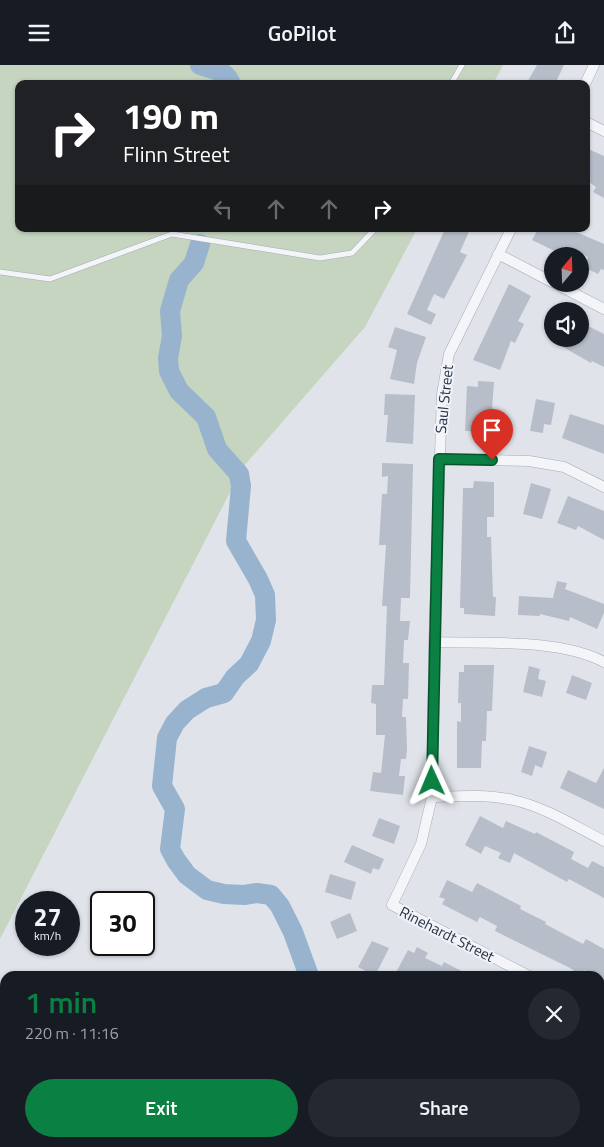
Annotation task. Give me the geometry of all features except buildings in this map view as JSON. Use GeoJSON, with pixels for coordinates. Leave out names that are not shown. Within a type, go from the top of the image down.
{"type":"FeatureCollection","features":[{"type":"Feature","properties":{"kind":"street"},"geometry":{"type":"LineString","coordinates":[[587,80],[594,65]]}},
{"type":"Feature","properties":{"kind":"street"},"geometry":{"type":"LineString","coordinates":[[590,124],[604,131]]}},
{"type":"Feature","properties":{"kind":"street","name":"Saul Street"},"geometry":{"type":"LineString","coordinates":[[392,905],[421,844],[432,797],[434,642],[442,394],[449,354],[509,232]]}},
{"type":"Feature","properties":{"kind":"street"},"geometry":{"type":"LineString","coordinates":[[498,254],[544,278]]}},
{"type":"Feature","properties":{"kind":"street"},"geometry":{"type":"LineString","coordinates":[[573,293],[604,309]]}},
{"type":"Feature","properties":{"kind":"street"},"geometry":{"type":"LineString","coordinates":[[439,459],[528,461],[564,467],[604,487]]}},
{"type":"Feature","properties":{"kind":"street"},"geometry":{"type":"LineString","coordinates":[[434,642],[522,643],[570,651],[604,662]]}},
{"type":"Feature","properties":{"kind":"street"},"geometry":{"type":"LineString","coordinates":[[432,797],[475,796],[514,800],[543,810],[604,841]]}},
{"type":"Feature","properties":{"kind":"street","name":"Rinehardt Street"},"geometry":{"type":"LineString","coordinates":[[392,905],[519,971]]}},
{"type":"Feature","properties":{"kind":"lane"},"geometry":{"type":"LineString","coordinates":[[454,80],[462,65]]}},
{"type":"Feature","properties":{"kind":"lane"},"geometry":{"type":"LineString","coordinates":[[0,272],[50,279],[172,234],[320,258],[352,253],[372,232]]}},
{"type":"Feature","properties":{"kind":"green space"},"geometry":{"type":"Polygon","coordinates":[[[0,65],[503,65],[495,80],[15,80],[15,232],[415,232],[365,327],[243,467],[25,891],[15,891],[15,910],[0,939],[0,65]]]}},
{"type":"Feature","properties":{"kind":"waterway"},"geometry":{"type":"LineString","coordinates":[[200,65],[222,73],[229,80]]}},
{"type":"Feature","properties":{"kind":"waterway"},"geometry":{"type":"LineString","coordinates":[[200,244],[194,263],[179,280],[170,311],[172,336],[168,358],[169,371],[179,391],[206,417],[217,449],[239,474],[241,486],[236,541],[265,595],[266,620],[261,641],[249,664],[235,677],[224,693],[206,698],[187,710],[175,723],[167,738],[162,786],[175,809],[170,849],[187,875],[207,890],[224,894],[244,895],[257,893],[271,895],[280,906],[293,932],[307,971]]}},
{"type":"Feature","properties":{"kind":"route"},"geometry":{"type":"LineString","coordinates":[[432,781],[439,459],[492,460]]}}]}
